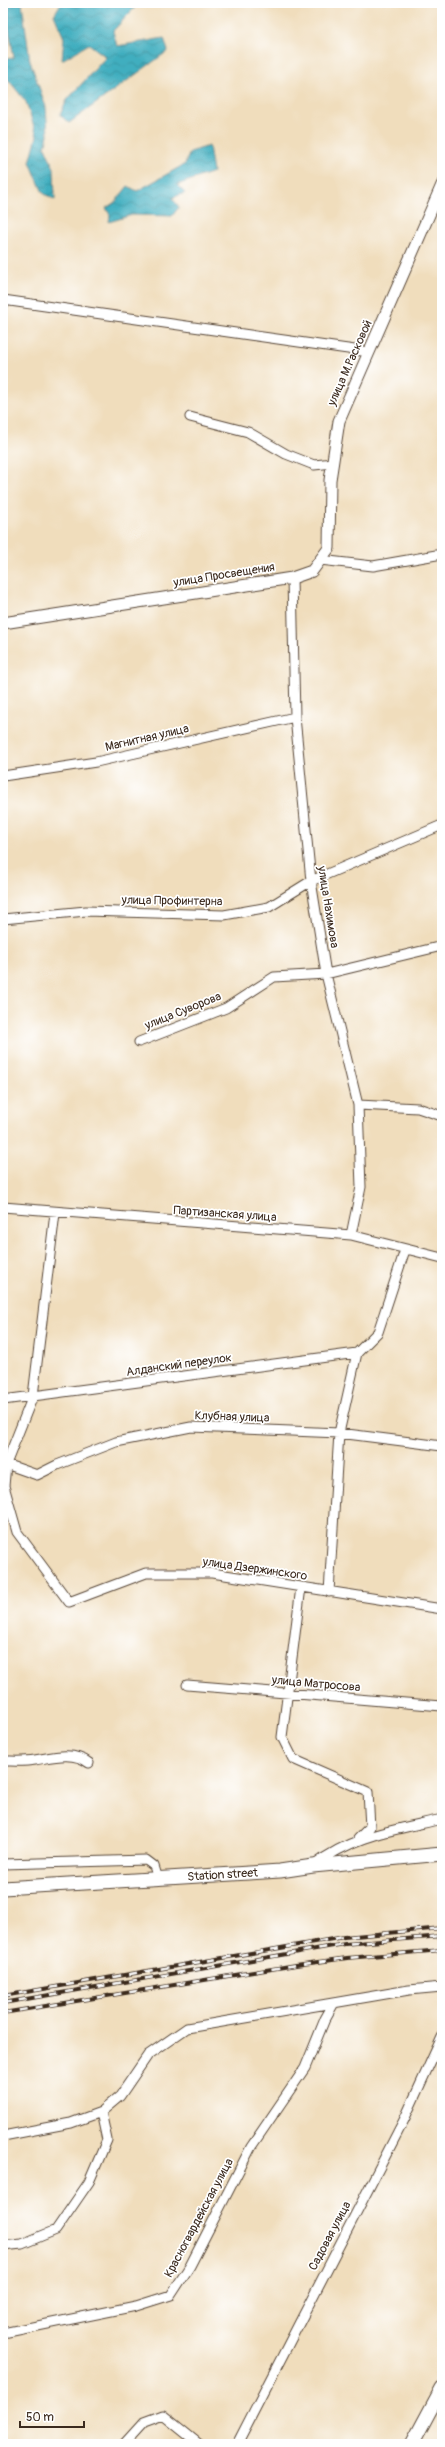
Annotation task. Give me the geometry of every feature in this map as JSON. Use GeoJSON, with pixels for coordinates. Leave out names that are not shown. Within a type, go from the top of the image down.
{"type":"FeatureCollection","features":[{"type":"Feature","properties":{"kind":"main road","name":"Station street"},"geometry":{"type":"LineString","coordinates":[[3,1888],[280,1871],[313,1866],[442,1854]]}},
{"type":"Feature","properties":{"kind":"main road"},"geometry":{"type":"LineString","coordinates":[[412,2444],[442,2388]]}},
{"type":"Feature","properties":{"kind":"street","name":"улица М.Расковой"},"geometry":{"type":"LineString","coordinates":[[320,560],[329,548],[330,480],[339,420],[442,185]]}},
{"type":"Feature","properties":{"kind":"street"},"geometry":{"type":"LineString","coordinates":[[3,300],[369,352]]}},
{"type":"Feature","properties":{"kind":"street"},"geometry":{"type":"LineString","coordinates":[[190,417],[248,432],[286,454],[314,465],[333,462]]}},
{"type":"Feature","properties":{"kind":"street"},"geometry":{"type":"LineString","coordinates":[[320,560],[373,566],[442,554]]}},
{"type":"Feature","properties":{"kind":"street","name":"улица Просвещения"},"geometry":{"type":"LineString","coordinates":[[3,623],[292,578],[312,571],[320,560]]}},
{"type":"Feature","properties":{"kind":"street","name":"улица Нахимова"},"geometry":{"type":"LineString","coordinates":[[292,578],[295,717],[311,881],[326,974],[358,1104],[361,1187],[351,1236]]}},
{"type":"Feature","properties":{"kind":"street","name":"Магнитная улица"},"geometry":{"type":"LineString","coordinates":[[3,776],[96,762],[295,717]]}},
{"type":"Feature","properties":{"kind":"street","name":"улица Профинтерна"},"geometry":{"type":"LineString","coordinates":[[3,919],[86,911],[224,915],[269,907],[311,881],[442,825]]}},
{"type":"Feature","properties":{"kind":"street","name":"улица Суворова"},"geometry":{"type":"LineString","coordinates":[[138,1042],[226,1008],[274,977],[326,974],[442,946]]}},
{"type":"Feature","properties":{"kind":"street"},"geometry":{"type":"LineString","coordinates":[[358,1104],[418,1108],[442,1116]]}},
{"type":"Feature","properties":{"kind":"street","name":"Партизанская улица"},"geometry":{"type":"LineString","coordinates":[[3,1207],[351,1236],[442,1258]]}},
{"type":"Feature","properties":{"kind":"street"},"geometry":{"type":"LineString","coordinates":[[6,1464],[33,1396],[55,1212]]}},
{"type":"Feature","properties":{"kind":"street"},"geometry":{"type":"LineString","coordinates":[[329,1592],[339,1432],[358,1353],[378,1332],[405,1250]]}},
{"type":"Feature","properties":{"kind":"street","name":"Алданский переулок"},"geometry":{"type":"LineString","coordinates":[[3,1400],[358,1353]]}},
{"type":"Feature","properties":{"kind":"street","name":"Клубная улица"},"geometry":{"type":"LineString","coordinates":[[6,1464],[37,1475],[57,1464],[116,1442],[191,1426],[339,1432],[442,1446]]}},
{"type":"Feature","properties":{"kind":"street","name":"улица Дзержинского"},"geometry":{"type":"LineString","coordinates":[[6,1464],[4,1486],[17,1532],[69,1602],[146,1573],[212,1573],[442,1610]]}},
{"type":"Feature","properties":{"kind":"street"},"geometry":{"type":"LineString","coordinates":[[301,1587],[282,1737],[293,1759],[368,1792],[370,1827],[358,1839]]}},
{"type":"Feature","properties":{"kind":"street","name":"улица Матросова"},"geometry":{"type":"LineString","coordinates":[[187,1685],[442,1706]]}},
{"type":"Feature","properties":{"kind":"street"},"geometry":{"type":"LineString","coordinates":[[3,1761],[34,1760],[60,1755],[84,1759],[89,1764]]}},
{"type":"Feature","properties":{"kind":"street"},"geometry":{"type":"LineString","coordinates":[[313,1866],[329,1853],[358,1839],[442,1819]]}},
{"type":"Feature","properties":{"kind":"street"},"geometry":{"type":"LineString","coordinates":[[3,1864],[146,1860],[154,1866],[158,1879]]}},
{"type":"Feature","properties":{"kind":"street"},"geometry":{"type":"LineString","coordinates":[[3,2136],[71,2122],[101,2112],[120,2096],[148,2055],[187,2028],[334,2003],[442,1987]]}},
{"type":"Feature","properties":{"kind":"street","name":"Красногвардейская улица"},"geometry":{"type":"LineString","coordinates":[[3,2333],[136,2306],[171,2295],[190,2266],[251,2147],[305,2068],[324,2019],[334,2003]]}},
{"type":"Feature","properties":{"kind":"street","name":"Садовая улица"},"geometry":{"type":"LineString","coordinates":[[237,2444],[404,2120],[442,2037]]}},
{"type":"Feature","properties":{"kind":"street"},"geometry":{"type":"LineString","coordinates":[[3,2246],[22,2244],[56,2230],[89,2182],[107,2140],[101,2112]]}},
{"type":"Feature","properties":{"kind":"street"},"geometry":{"type":"LineString","coordinates":[[124,2444],[144,2422],[163,2415],[199,2444]]}},
{"type":"Feature","properties":{"kind":"water"},"geometry":{"type":"Polygon","coordinates":[[[9,3],[22,3],[30,61],[46,107],[48,135],[45,147],[54,168],[55,200],[43,193],[30,162],[37,136],[26,102],[3,73],[3,59],[14,58],[8,24],[9,3]]]}},
{"type":"Feature","properties":{"kind":"water"},"geometry":{"type":"Polygon","coordinates":[[[61,3],[139,3],[113,31],[117,46],[164,38],[168,51],[69,123],[60,115],[67,100],[106,57],[89,44],[62,60],[64,38],[54,15],[61,3]]]}},
{"type":"Feature","properties":{"kind":"water"},"geometry":{"type":"Polygon","coordinates":[[[209,146],[213,172],[177,185],[185,193],[172,198],[179,207],[172,216],[132,215],[109,222],[110,215],[106,208],[115,202],[128,186],[137,191],[185,164],[190,152],[209,146]]]}},
{"type":"Feature","properties":{"kind":"railway"},"geometry":{"type":"LineString","coordinates":[[3,1996],[344,1937],[442,1928]]}},
{"type":"Feature","properties":{"kind":"railway"},"geometry":{"type":"LineString","coordinates":[[3,2003],[345,1944],[442,1936]]}},
{"type":"Feature","properties":{"kind":"railway"},"geometry":{"type":"LineString","coordinates":[[3,2013],[296,1965],[347,1958],[442,1950]]}}]}
